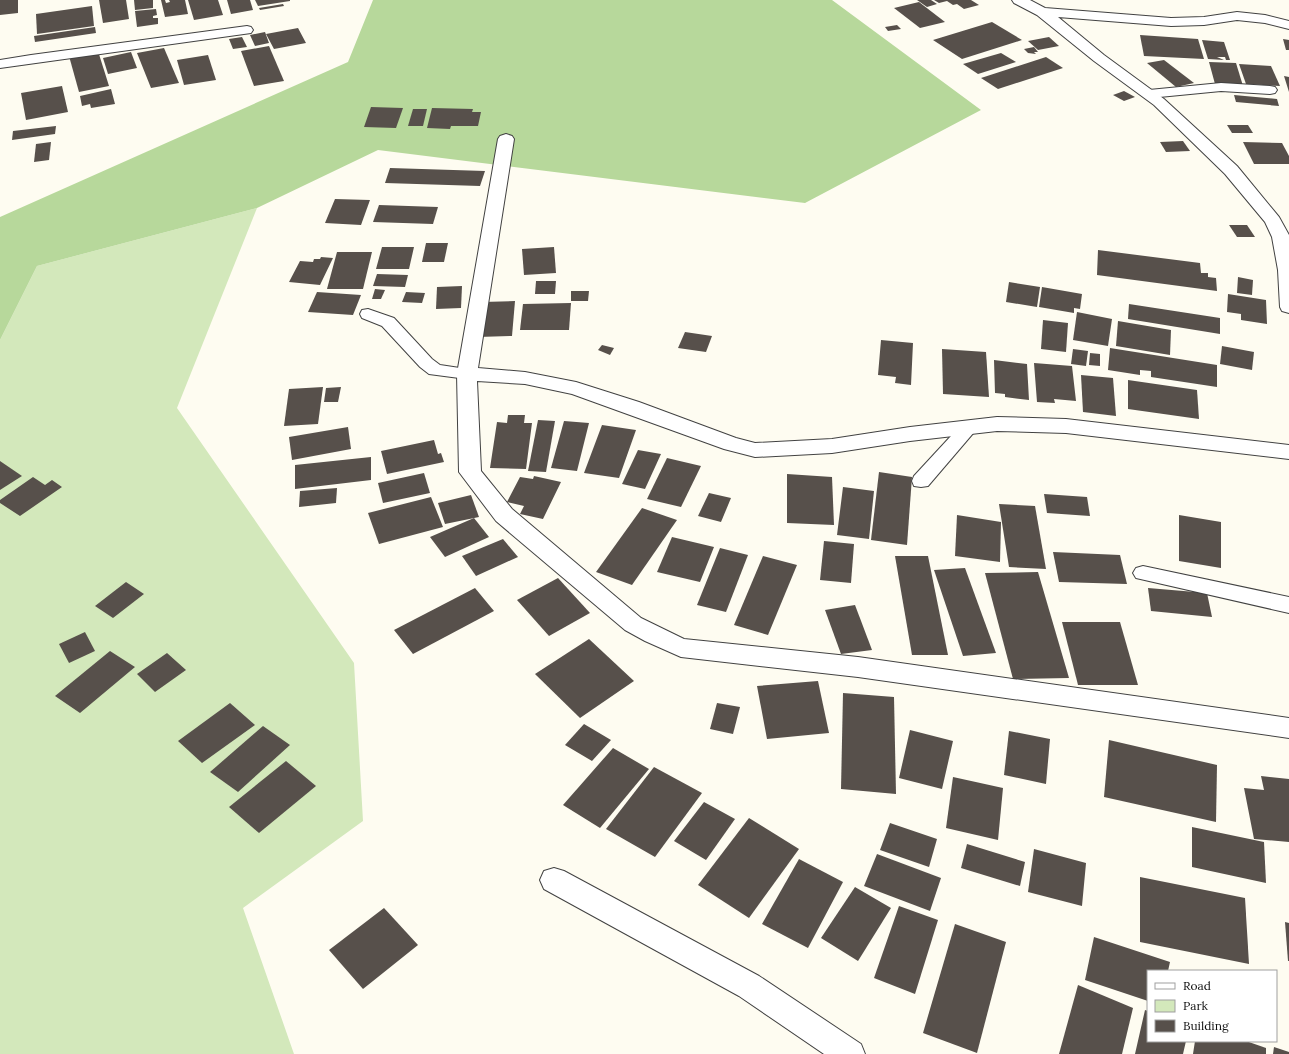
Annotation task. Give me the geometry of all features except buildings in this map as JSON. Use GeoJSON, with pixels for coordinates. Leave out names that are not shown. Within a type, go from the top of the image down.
{"type":"FeatureCollection","features":[{"type":"Feature","properties":{"kind":"street"},"geometry":{"type":"LineString","coordinates":[[1019,0],[1042,12],[1099,58],[1159,102],[1231,170],[1281,221],[1281,237],[1287,270],[1289,308]]}},
{"type":"Feature","properties":{"kind":"street"},"geometry":{"type":"LineString","coordinates":[[1042,12],[1171,22],[1204,21],[1237,16],[1265,19],[1289,25]]}},
{"type":"Feature","properties":{"kind":"street"},"geometry":{"type":"LineString","coordinates":[[506,139],[467,374],[470,472],[504,515],[633,624],[681,648],[858,667],[1289,728]]}},
{"type":"Feature","properties":{"kind":"street"},"geometry":{"type":"LineString","coordinates":[[467,374],[525,378],[576,388],[731,444],[755,450],[832,446],[997,424],[1066,426],[1289,452]]}},
{"type":"Feature","properties":{"kind":"street"},"geometry":{"type":"LineString","coordinates":[[554,880],[749,986],[850,1054]]}},
{"type":"Feature","properties":{"kind":"lane"},"geometry":{"type":"LineString","coordinates":[[0,64],[92,49],[160,43],[247,30]]}},
{"type":"Feature","properties":{"kind":"lane"},"geometry":{"type":"LineString","coordinates":[[1149,94],[1221,87],[1270,90]]}},
{"type":"Feature","properties":{"kind":"lane"},"geometry":{"type":"LineString","coordinates":[[368,314],[388,322],[426,363],[435,370],[467,374]]}},
{"type":"Feature","properties":{"kind":"lane"},"geometry":{"type":"LineString","coordinates":[[921,481],[969,427]]}},
{"type":"Feature","properties":{"kind":"lane"},"geometry":{"type":"LineString","coordinates":[[1143,574],[1289,605]]}},
{"type":"Feature","properties":{"kind":"green space"},"geometry":{"type":"Polygon","coordinates":[[[373,0],[832,0],[981,110],[805,203],[378,150],[257,208],[37,266],[0,340],[0,217],[348,62],[373,0]]]}},
{"type":"Feature","properties":{"kind":"green space"},"geometry":{"type":"Polygon","coordinates":[[[257,208],[177,408],[354,663],[363,821],[243,908],[294,1054],[0,1054],[0,340],[37,266],[257,208]]]}}]}
